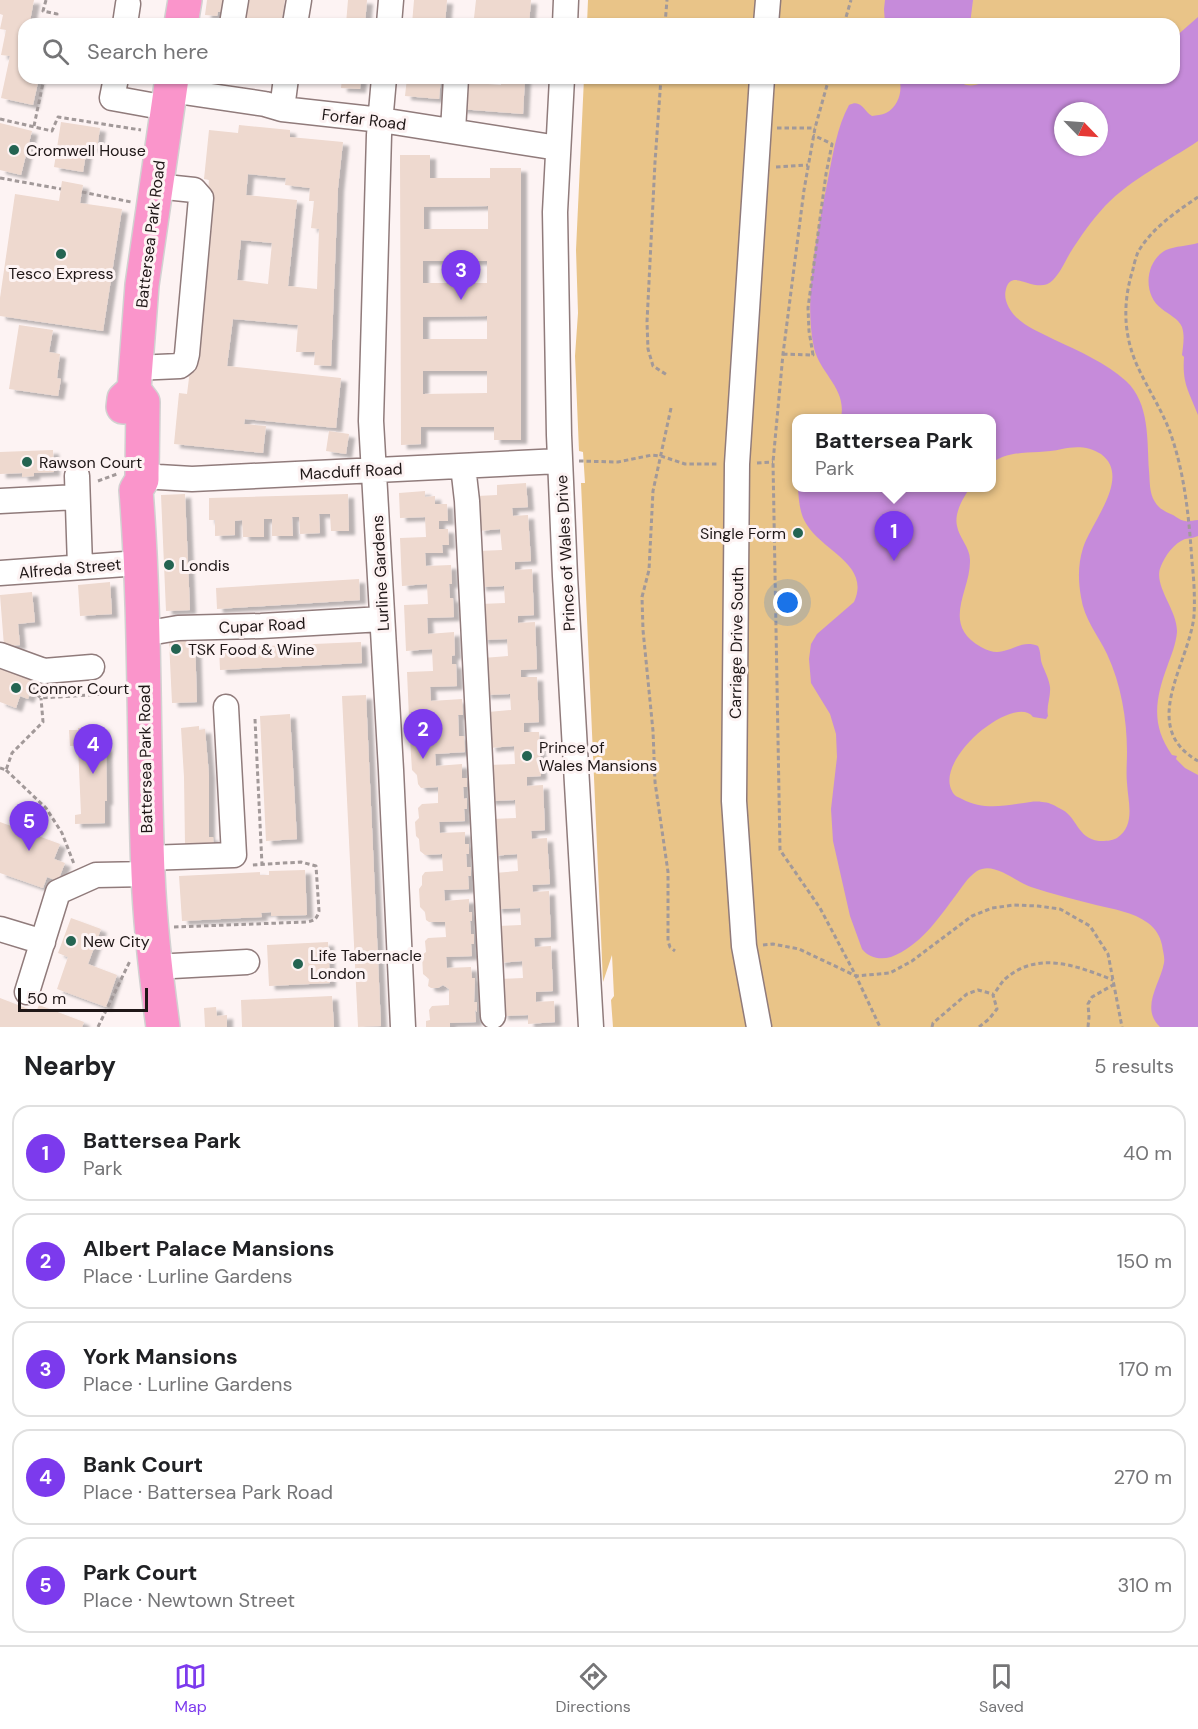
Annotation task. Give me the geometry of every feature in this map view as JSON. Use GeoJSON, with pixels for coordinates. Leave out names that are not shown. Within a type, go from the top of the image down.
{"type":"FeatureCollection","features":[{"type":"Feature","properties":{"kind":"highway"},"geometry":{"type":"LineString","coordinates":[[182,18],[184,0]]}},
{"type":"Feature","properties":{"kind":"highway","name":"Battersea Park Road"},"geometry":{"type":"LineString","coordinates":[[163,1027],[143,962],[152,927],[147,866],[143,633],[139,562],[109,482],[143,402],[134,379],[142,285],[168,102]]}},
{"type":"Feature","properties":{"kind":"street"},"geometry":{"type":"LineString","coordinates":[[233,18],[236,0]]}},
{"type":"Feature","properties":{"kind":"street"},"geometry":{"type":"LineString","coordinates":[[297,18],[299,0]]}},
{"type":"Feature","properties":{"kind":"street"},"geometry":{"type":"LineString","coordinates":[[390,18],[391,0]]}},
{"type":"Feature","properties":{"kind":"street"},"geometry":{"type":"LineString","coordinates":[[565,18],[566,0]]}},
{"type":"Feature","properties":{"kind":"street"},"geometry":{"type":"LineString","coordinates":[[766,18],[768,0]]}},
{"type":"Feature","properties":{"kind":"street","name":"Forfar Road"},"geometry":{"type":"LineString","coordinates":[[115,84],[112,98],[168,102],[265,104],[282,109],[381,120],[558,148]]}},
{"type":"Feature","properties":{"kind":"street"},"geometry":{"type":"LineString","coordinates":[[282,109],[285,84]]}},
{"type":"Feature","properties":{"kind":"street","name":"Lurline Gardens"},"geometry":{"type":"LineString","coordinates":[[384,84],[379,135],[371,421],[403,1027]]}},
{"type":"Feature","properties":{"kind":"street"},"geometry":{"type":"LineString","coordinates":[[453,131],[456,84]]}},
{"type":"Feature","properties":{"kind":"street","name":"Prince of Wales Drive"},"geometry":{"type":"LineString","coordinates":[[562,84],[555,212],[560,461],[591,1027]]}},
{"type":"Feature","properties":{"kind":"street","name":"Carriage Drive South"},"geometry":{"type":"LineString","coordinates":[[759,1027],[745,950],[734,801],[737,464],[762,84]]}},
{"type":"Feature","properties":{"kind":"street"},"geometry":{"type":"LineString","coordinates":[[134,379],[180,366],[185,362],[187,354],[201,198],[194,190],[154,196]]}},
{"type":"Feature","properties":{"kind":"street","name":"Macduff Road"},"geometry":{"type":"LineString","coordinates":[[0,501],[109,482],[158,477],[192,479],[560,461]]}},
{"type":"Feature","properties":{"kind":"street"},"geometry":{"type":"LineString","coordinates":[[463,466],[467,501],[493,1016]]}},
{"type":"Feature","properties":{"kind":"street"},"geometry":{"type":"LineString","coordinates":[[80,566],[109,482]]}},
{"type":"Feature","properties":{"kind":"street","name":"Alfreda Street"},"geometry":{"type":"LineString","coordinates":[[0,573],[11,574],[139,562]]}},
{"type":"Feature","properties":{"kind":"street","name":"Cupar Road"},"geometry":{"type":"LineString","coordinates":[[143,633],[178,628],[382,619]]}},
{"type":"Feature","properties":{"kind":"street"},"geometry":{"type":"LineString","coordinates":[[0,655],[44,671],[92,667]]}},
{"type":"Feature","properties":{"kind":"street"},"geometry":{"type":"LineString","coordinates":[[27,992],[58,892],[96,875],[234,855],[226,707]]}},
{"type":"Feature","properties":{"kind":"street"},"geometry":{"type":"LineString","coordinates":[[0,929],[43,942]]}},
{"type":"Feature","properties":{"kind":"street"},"geometry":{"type":"LineString","coordinates":[[143,962],[247,962]]}},
{"type":"Feature","properties":{"kind":"path"},"geometry":{"type":"LineString","coordinates":[[46,0],[43,11],[57,14],[56,18]]}},
{"type":"Feature","properties":{"kind":"path"},"geometry":{"type":"LineString","coordinates":[[665,18],[666,0]]}},
{"type":"Feature","properties":{"kind":"path"},"geometry":{"type":"LineString","coordinates":[[846,18],[851,0]]}},
{"type":"Feature","properties":{"kind":"path"},"geometry":{"type":"LineString","coordinates":[[34,126],[43,84]]}},
{"type":"Feature","properties":{"kind":"path"},"geometry":{"type":"LineString","coordinates":[[661,84],[647,322],[648,349],[653,366],[667,375]]}},
{"type":"Feature","properties":{"kind":"path"},"geometry":{"type":"LineString","coordinates":[[827,84],[813,135],[808,165],[783,354],[773,462],[780,850],[820,908],[880,1027]]}},
{"type":"Feature","properties":{"kind":"path"},"geometry":{"type":"LineString","coordinates":[[0,119],[52,130],[58,117],[168,102]]}},
{"type":"Feature","properties":{"kind":"path"},"geometry":{"type":"LineString","coordinates":[[758,128],[815,128]]}},
{"type":"Feature","properties":{"kind":"path"},"geometry":{"type":"LineString","coordinates":[[783,354],[813,355],[808,308],[832,144],[813,135]]}},
{"type":"Feature","properties":{"kind":"path"},"geometry":{"type":"LineString","coordinates":[[755,167],[808,165]]}},
{"type":"Feature","properties":{"kind":"path"},"geometry":{"type":"LineString","coordinates":[[0,178],[61,189]]}},
{"type":"Feature","properties":{"kind":"path"},"geometry":{"type":"LineString","coordinates":[[82,192],[154,196]]}},
{"type":"Feature","properties":{"kind":"path"},"geometry":{"type":"LineString","coordinates":[[1198,197],[1167,219],[1138,253],[1126,299],[1125,321],[1129,344],[1137,364],[1164,416],[1179,458],[1185,486],[1191,543],[1194,617],[1175,680],[1168,716],[1176,741],[1189,756],[1198,761]]}},
{"type":"Feature","properties":{"kind":"path"},"geometry":{"type":"LineString","coordinates":[[671,408],[653,491],[649,570],[642,597],[655,782],[668,872],[668,941],[670,947],[675,951]]}},
{"type":"Feature","properties":{"kind":"path"},"geometry":{"type":"LineString","coordinates":[[560,461],[573,459],[618,462],[646,456],[661,456],[685,464],[737,464]]}},
{"type":"Feature","properties":{"kind":"path"},"geometry":{"type":"LineString","coordinates":[[1192,562],[1198,562]]}},
{"type":"Feature","properties":{"kind":"path"},"geometry":{"type":"LineString","coordinates":[[6,770],[12,753],[43,722],[41,698],[33,691],[40,678],[37,668]]}},
{"type":"Feature","properties":{"kind":"path"},"geometry":{"type":"LineString","coordinates":[[41,698],[144,692]]}},
{"type":"Feature","properties":{"kind":"path"},"geometry":{"type":"LineString","coordinates":[[255,719],[262,865]]}},
{"type":"Feature","properties":{"kind":"path"},"geometry":{"type":"LineString","coordinates":[[0,768],[6,770],[46,808],[62,833],[81,881]]}},
{"type":"Feature","properties":{"kind":"path"},"geometry":{"type":"LineString","coordinates":[[152,927],[314,921],[319,911],[316,866],[301,862],[252,865]]}},
{"type":"Feature","properties":{"kind":"path"},"geometry":{"type":"LineString","coordinates":[[745,950],[773,944],[798,949],[856,976],[890,973],[912,962],[972,916],[992,908],[1014,905],[1060,909],[1090,926],[1108,954],[1122,1027]]}},
{"type":"Feature","properties":{"kind":"path"},"geometry":{"type":"LineString","coordinates":[[98,1027],[143,962]]}},
{"type":"Feature","properties":{"kind":"path"},"geometry":{"type":"LineString","coordinates":[[993,995],[1005,980],[1033,964],[1065,963],[1113,980]]}},
{"type":"Feature","properties":{"kind":"path"},"geometry":{"type":"LineString","coordinates":[[1088,1027],[1088,1004],[1092,997],[1113,985]]}},
{"type":"Feature","properties":{"kind":"path"},"geometry":{"type":"LineString","coordinates":[[932,1027],[933,1023],[967,994],[978,990],[993,995]]}},
{"type":"Feature","properties":{"kind":"path"},"geometry":{"type":"LineString","coordinates":[[979,1027],[997,1009],[993,995]]}},
{"type":"Feature","properties":{"kind":"shaded area"},"geometry":{"type":"Polygon","coordinates":[[[588,0],[1198,0],[1198,1027],[613,1027],[612,955],[603,982],[581,483],[585,483],[583,452],[579,451],[575,356],[578,313],[576,250],[584,84],[1180,84],[1180,18],[587,18],[588,0]]]}},
{"type":"Feature","properties":{"kind":"shaded area"},"geometry":{"type":"Polygon","coordinates":[[[885,0],[973,0],[971,18],[885,18],[885,0]]]}},
{"type":"Feature","properties":{"kind":"shaded area"},"geometry":{"type":"Polygon","coordinates":[[[1198,17],[1198,141],[1115,196],[1095,217],[1053,280],[1040,285],[1014,280],[1009,283],[1005,297],[1011,311],[1025,324],[1101,363],[1126,381],[1134,390],[1146,423],[1150,487],[1153,498],[1161,508],[1181,520],[1198,520],[1198,536],[1185,539],[1174,547],[1165,558],[1159,573],[1162,589],[1174,615],[1177,632],[1160,690],[1157,712],[1161,733],[1172,755],[1177,756],[1176,759],[1185,768],[1198,775],[1198,1027],[1160,1027],[1154,1020],[1151,1004],[1164,959],[1159,936],[1148,923],[1123,911],[1031,887],[997,870],[990,868],[977,871],[965,882],[920,939],[891,957],[871,956],[862,949],[850,916],[833,841],[831,809],[837,757],[836,734],[830,714],[811,683],[809,659],[811,644],[817,634],[854,602],[858,589],[851,568],[807,525],[801,513],[798,492],[968,492],[960,506],[956,521],[970,560],[960,606],[962,628],[969,638],[990,651],[1004,651],[1024,644],[1038,646],[1050,691],[1046,719],[1033,717],[1024,712],[1010,714],[995,721],[965,747],[955,762],[950,777],[952,791],[962,799],[985,806],[1049,803],[1070,816],[1086,836],[1099,841],[1117,838],[1127,827],[1129,820],[1127,740],[1122,702],[1112,665],[1085,613],[1079,578],[1083,548],[1111,487],[1112,475],[1109,464],[1096,451],[1077,447],[1008,455],[996,460],[996,414],[841,414],[842,407],[837,390],[814,348],[810,307],[816,241],[834,150],[841,122],[849,105],[857,103],[872,116],[881,115],[894,106],[899,97],[900,84],[1180,84],[1180,33],[1198,17]]]}},
{"type":"Feature","properties":{"kind":"shaded area"},"geometry":{"type":"Polygon","coordinates":[[[1198,243],[1198,415],[1185,381],[1182,355],[1184,337],[1181,324],[1156,303],[1151,295],[1149,278],[1154,262],[1166,250],[1198,243]]]}},
{"type":"Feature","properties":{"kind":"building"},"geometry":{"type":"Polygon","coordinates":[[[0,0],[34,0],[31,18],[18,18],[18,84],[38,84],[33,105],[1,98],[10,56],[1,55],[6,30],[0,29],[3,15],[0,14],[0,0]]]}},
{"type":"Feature","properties":{"kind":"building"},"geometry":{"type":"Polygon","coordinates":[[[207,0],[226,0],[224,12],[218,12],[217,16],[205,15],[207,0]]]}},
{"type":"Feature","properties":{"kind":"building"},"geometry":{"type":"Polygon","coordinates":[[[238,0],[285,0],[282,18],[235,18],[238,0]]]}},
{"type":"Feature","properties":{"kind":"building"},"geometry":{"type":"Polygon","coordinates":[[[348,0],[367,0],[366,18],[346,18],[348,0]]]}},
{"type":"Feature","properties":{"kind":"building"},"geometry":{"type":"Polygon","coordinates":[[[414,0],[447,0],[446,18],[412,18],[414,0]]]}},
{"type":"Feature","properties":{"kind":"building"},"geometry":{"type":"Polygon","coordinates":[[[476,0],[531,0],[530,18],[474,18],[476,0]]]}},
{"type":"Feature","properties":{"kind":"building"},"geometry":{"type":"Polygon","coordinates":[[[341,84],[360,84],[360,89],[341,88],[341,84]]]}},
{"type":"Feature","properties":{"kind":"building"},"geometry":{"type":"Polygon","coordinates":[[[406,84],[440,84],[439,99],[405,96],[406,84]]]}},
{"type":"Feature","properties":{"kind":"building"},"geometry":{"type":"Polygon","coordinates":[[[462,84],[525,84],[523,114],[460,109],[462,84]]]}},
{"type":"Feature","properties":{"kind":"building"},"geometry":{"type":"Polygon","coordinates":[[[61,122],[100,128],[97,149],[87,148],[83,172],[54,167],[61,122]]]}},
{"type":"Feature","properties":{"kind":"building","name":"Cromwell House"},"geometry":{"type":"Polygon","coordinates":[[[0,123],[32,131],[21,175],[0,170],[0,123]]]}},
{"type":"Feature","properties":{"kind":"building"},"geometry":{"type":"Polygon","coordinates":[[[239,125],[290,130],[290,137],[343,142],[338,188],[331,366],[314,365],[315,352],[296,352],[298,325],[233,319],[227,366],[341,378],[336,428],[245,419],[244,424],[266,426],[263,453],[174,444],[179,393],[187,394],[191,362],[197,363],[213,213],[206,212],[209,180],[204,179],[209,130],[238,133],[239,125]],[[248,174],[246,195],[297,200],[288,286],[317,289],[319,229],[311,228],[314,201],[309,201],[310,188],[285,185],[286,178],[248,174]],[[241,240],[237,280],[268,284],[272,243],[241,240]]]}},
{"type":"Feature","properties":{"kind":"building"},"geometry":{"type":"Polygon","coordinates":[[[400,155],[430,155],[430,178],[490,178],[490,168],[521,168],[521,440],[494,440],[494,427],[421,427],[421,444],[401,445],[400,155]],[[488,206],[424,207],[424,229],[488,229],[488,206]],[[423,261],[423,283],[487,283],[487,261],[423,261]],[[487,316],[423,317],[423,339],[487,339],[487,316]],[[423,371],[423,394],[487,393],[487,371],[423,371]]]}},
{"type":"Feature","properties":{"kind":"building","name":"Tesco Express"},"geometry":{"type":"Polygon","coordinates":[[[62,181],[83,185],[80,203],[122,209],[103,331],[0,316],[0,298],[15,194],[59,201],[62,181]]]}},
{"type":"Feature","properties":{"kind":"building"},"geometry":{"type":"Polygon","coordinates":[[[19,325],[53,330],[49,352],[60,354],[57,378],[61,379],[58,396],[9,389],[19,325]]]}},
{"type":"Feature","properties":{"kind":"building"},"geometry":{"type":"Polygon","coordinates":[[[329,431],[349,434],[346,454],[326,451],[329,431]]]}},
{"type":"Feature","properties":{"kind":"building","name":"Rawson Court"},"geometry":{"type":"Polygon","coordinates":[[[53,450],[54,472],[34,473],[34,476],[22,477],[22,473],[0,474],[0,452],[53,450]]]}},
{"type":"Feature","properties":{"kind":"building","name":"Prince of Wales Mansions"},"geometry":{"type":"Polygon","coordinates":[[[526,483],[528,507],[512,508],[513,516],[528,515],[531,561],[515,562],[515,570],[532,569],[534,615],[518,616],[518,623],[535,622],[537,669],[521,670],[521,677],[537,677],[539,722],[524,723],[524,732],[539,732],[541,776],[527,777],[527,786],[543,785],[545,830],[531,831],[532,839],[547,838],[550,884],[532,885],[533,892],[549,891],[551,937],[534,938],[535,947],[551,946],[553,991],[536,992],[536,1002],[554,1001],[555,1022],[528,1024],[528,1015],[502,1016],[500,979],[523,978],[522,961],[499,963],[497,926],[521,925],[520,908],[496,909],[494,873],[518,871],[517,854],[493,856],[491,819],[516,818],[515,800],[489,801],[487,765],[515,764],[514,746],[490,748],[488,712],[511,710],[510,694],[485,695],[483,658],[508,656],[507,639],[482,640],[480,604],[505,603],[504,586],[480,587],[478,551],[502,550],[500,529],[479,531],[477,496],[497,495],[497,485],[526,483]]]}},
{"type":"Feature","properties":{"kind":"building"},"geometry":{"type":"Polygon","coordinates":[[[425,491],[425,497],[435,496],[435,504],[447,504],[448,521],[439,521],[439,529],[448,529],[449,545],[442,545],[443,553],[425,553],[426,566],[451,565],[452,584],[449,584],[450,598],[453,598],[454,617],[427,618],[428,634],[454,632],[455,655],[452,656],[452,664],[456,664],[457,686],[430,687],[431,701],[462,699],[463,715],[458,715],[459,736],[464,736],[465,752],[435,754],[436,766],[462,764],[462,778],[467,778],[467,787],[463,787],[464,799],[467,798],[467,809],[464,809],[465,821],[439,822],[440,833],[465,832],[465,844],[469,844],[469,854],[466,854],[467,867],[471,867],[471,876],[468,876],[469,889],[444,890],[445,901],[469,899],[469,912],[472,912],[471,934],[474,934],[474,944],[471,944],[472,956],[446,957],[447,968],[471,967],[472,978],[475,978],[474,1002],[477,1002],[477,1012],[475,1010],[476,1022],[450,1023],[450,1027],[426,1027],[426,1021],[430,1020],[429,1010],[432,1006],[449,1005],[449,989],[443,985],[431,988],[428,986],[429,979],[423,974],[422,955],[426,952],[425,941],[428,938],[446,937],[445,922],[426,920],[425,912],[420,907],[419,889],[425,872],[443,871],[442,854],[425,855],[420,851],[419,839],[416,836],[415,822],[419,818],[418,808],[422,804],[438,803],[438,787],[421,788],[418,784],[417,775],[412,770],[410,739],[435,736],[435,721],[422,722],[418,717],[409,718],[407,672],[433,671],[432,649],[406,651],[404,605],[428,604],[427,584],[402,586],[400,538],[426,537],[425,517],[400,518],[399,493],[425,491]]]}},
{"type":"Feature","properties":{"kind":"building"},"geometry":{"type":"Polygon","coordinates":[[[185,494],[190,610],[166,611],[161,495],[185,494]]]}},
{"type":"Feature","properties":{"kind":"building"},"geometry":{"type":"Polygon","coordinates":[[[348,494],[349,531],[331,531],[330,514],[319,514],[320,533],[300,534],[299,517],[292,517],[293,536],[272,536],[272,519],[264,519],[264,537],[243,537],[242,520],[235,521],[235,535],[215,536],[215,520],[209,520],[209,498],[348,494]]]}},
{"type":"Feature","properties":{"kind":"building"},"geometry":{"type":"Polygon","coordinates":[[[359,579],[360,600],[217,609],[216,588],[359,579]]]}},
{"type":"Feature","properties":{"kind":"building"},"geometry":{"type":"Polygon","coordinates":[[[110,582],[112,614],[80,616],[78,585],[110,582]]]}},
{"type":"Feature","properties":{"kind":"building"},"geometry":{"type":"Polygon","coordinates":[[[32,592],[35,622],[18,624],[20,645],[4,646],[0,595],[32,592]]]}},
{"type":"Feature","properties":{"kind":"building"},"geometry":{"type":"Polygon","coordinates":[[[195,640],[197,702],[172,703],[169,641],[195,640]]]}},
{"type":"Feature","properties":{"kind":"building"},"geometry":{"type":"Polygon","coordinates":[[[361,642],[362,663],[220,670],[219,648],[361,642]]]}},
{"type":"Feature","properties":{"kind":"building","name":"Connor Court"},"geometry":{"type":"Polygon","coordinates":[[[0,661],[36,679],[28,699],[20,696],[16,708],[0,702],[0,661]]]}},
{"type":"Feature","properties":{"kind":"building"},"geometry":{"type":"Polygon","coordinates":[[[366,695],[381,1026],[358,1027],[342,696],[366,695]]]}},
{"type":"Feature","properties":{"kind":"building"},"geometry":{"type":"Polygon","coordinates":[[[290,714],[297,839],[266,841],[260,716],[290,714]]]}},
{"type":"Feature","properties":{"kind":"building"},"geometry":{"type":"Polygon","coordinates":[[[199,726],[199,730],[205,729],[209,775],[209,837],[213,837],[214,849],[185,845],[181,728],[199,726]]]}},
{"type":"Feature","properties":{"kind":"building"},"geometry":{"type":"Polygon","coordinates":[[[103,727],[103,747],[106,747],[105,823],[75,824],[75,815],[81,814],[78,746],[70,746],[69,730],[103,727]]]}},
{"type":"Feature","properties":{"kind":"building"},"geometry":{"type":"Polygon","coordinates":[[[0,822],[60,844],[54,859],[65,863],[58,881],[47,877],[43,888],[0,873],[0,822]]]}},
{"type":"Feature","properties":{"kind":"building"},"geometry":{"type":"Polygon","coordinates":[[[305,870],[307,915],[271,916],[271,912],[261,913],[262,917],[182,921],[179,876],[260,872],[260,875],[269,875],[269,871],[305,870]]]}},
{"type":"Feature","properties":{"kind":"building"},"geometry":{"type":"Polygon","coordinates":[[[71,918],[101,929],[88,964],[117,975],[106,1007],[57,989],[68,957],[58,953],[71,918]]]}},
{"type":"Feature","properties":{"kind":"building","name":"Life Tabernacle London"},"geometry":{"type":"Polygon","coordinates":[[[328,942],[330,983],[269,986],[267,945],[328,942]]]}},
{"type":"Feature","properties":{"kind":"building"},"geometry":{"type":"Polygon","coordinates":[[[332,996],[334,1027],[242,1027],[241,1000],[332,996]]]}},
{"type":"Feature","properties":{"kind":"building"},"geometry":{"type":"Polygon","coordinates":[[[0,998],[36,1012],[39,1005],[84,1022],[82,1027],[0,1027],[0,998]]]}},
{"type":"Feature","properties":{"kind":"building"},"geometry":{"type":"Polygon","coordinates":[[[216,1007],[217,1016],[227,1015],[227,1027],[205,1027],[204,1008],[216,1007]]]}},
{"type":"Feature","properties":{"kind":"place","name":"Cromwell House"},"geometry":{"type":"Point","coordinates":[14,150]}},
{"type":"Feature","properties":{"kind":"place","name":"Tesco Express"},"geometry":{"type":"Point","coordinates":[61,254]}},
{"type":"Feature","properties":{"kind":"place","name":"York Mansions"},"geometry":{"type":"Point","coordinates":[461,300]}},
{"type":"Feature","properties":{"kind":"place","name":"Rawson Court"},"geometry":{"type":"Point","coordinates":[27,462]}},
{"type":"Feature","properties":{"kind":"place","name":"Single Form"},"geometry":{"type":"Point","coordinates":[798,533]}},
{"type":"Feature","properties":{"kind":"place","name":"Battersea Park"},"geometry":{"type":"Point","coordinates":[894,561]}},
{"type":"Feature","properties":{"kind":"place","name":"Londis"},"geometry":{"type":"Point","coordinates":[169,565]}},
{"type":"Feature","properties":{"kind":"place","name":"TSK Food & Wine"},"geometry":{"type":"Point","coordinates":[176,649]}},
{"type":"Feature","properties":{"kind":"place","name":"Connor Court"},"geometry":{"type":"Point","coordinates":[16,688]}},
{"type":"Feature","properties":{"kind":"place","name":"Prince of Wales Mansions"},"geometry":{"type":"Point","coordinates":[527,756]}},
{"type":"Feature","properties":{"kind":"place","name":"Albert Palace Mansions"},"geometry":{"type":"Point","coordinates":[423,759]}},
{"type":"Feature","properties":{"kind":"place","name":"Bank Court"},"geometry":{"type":"Point","coordinates":[93,774]}},
{"type":"Feature","properties":{"kind":"place","name":"Park Court"},"geometry":{"type":"Point","coordinates":[29,851]}},
{"type":"Feature","properties":{"kind":"place","name":"New City"},"geometry":{"type":"Point","coordinates":[71,941]}},
{"type":"Feature","properties":{"kind":"place","name":"Life Tabernacle London"},"geometry":{"type":"Point","coordinates":[298,964]}}]}
